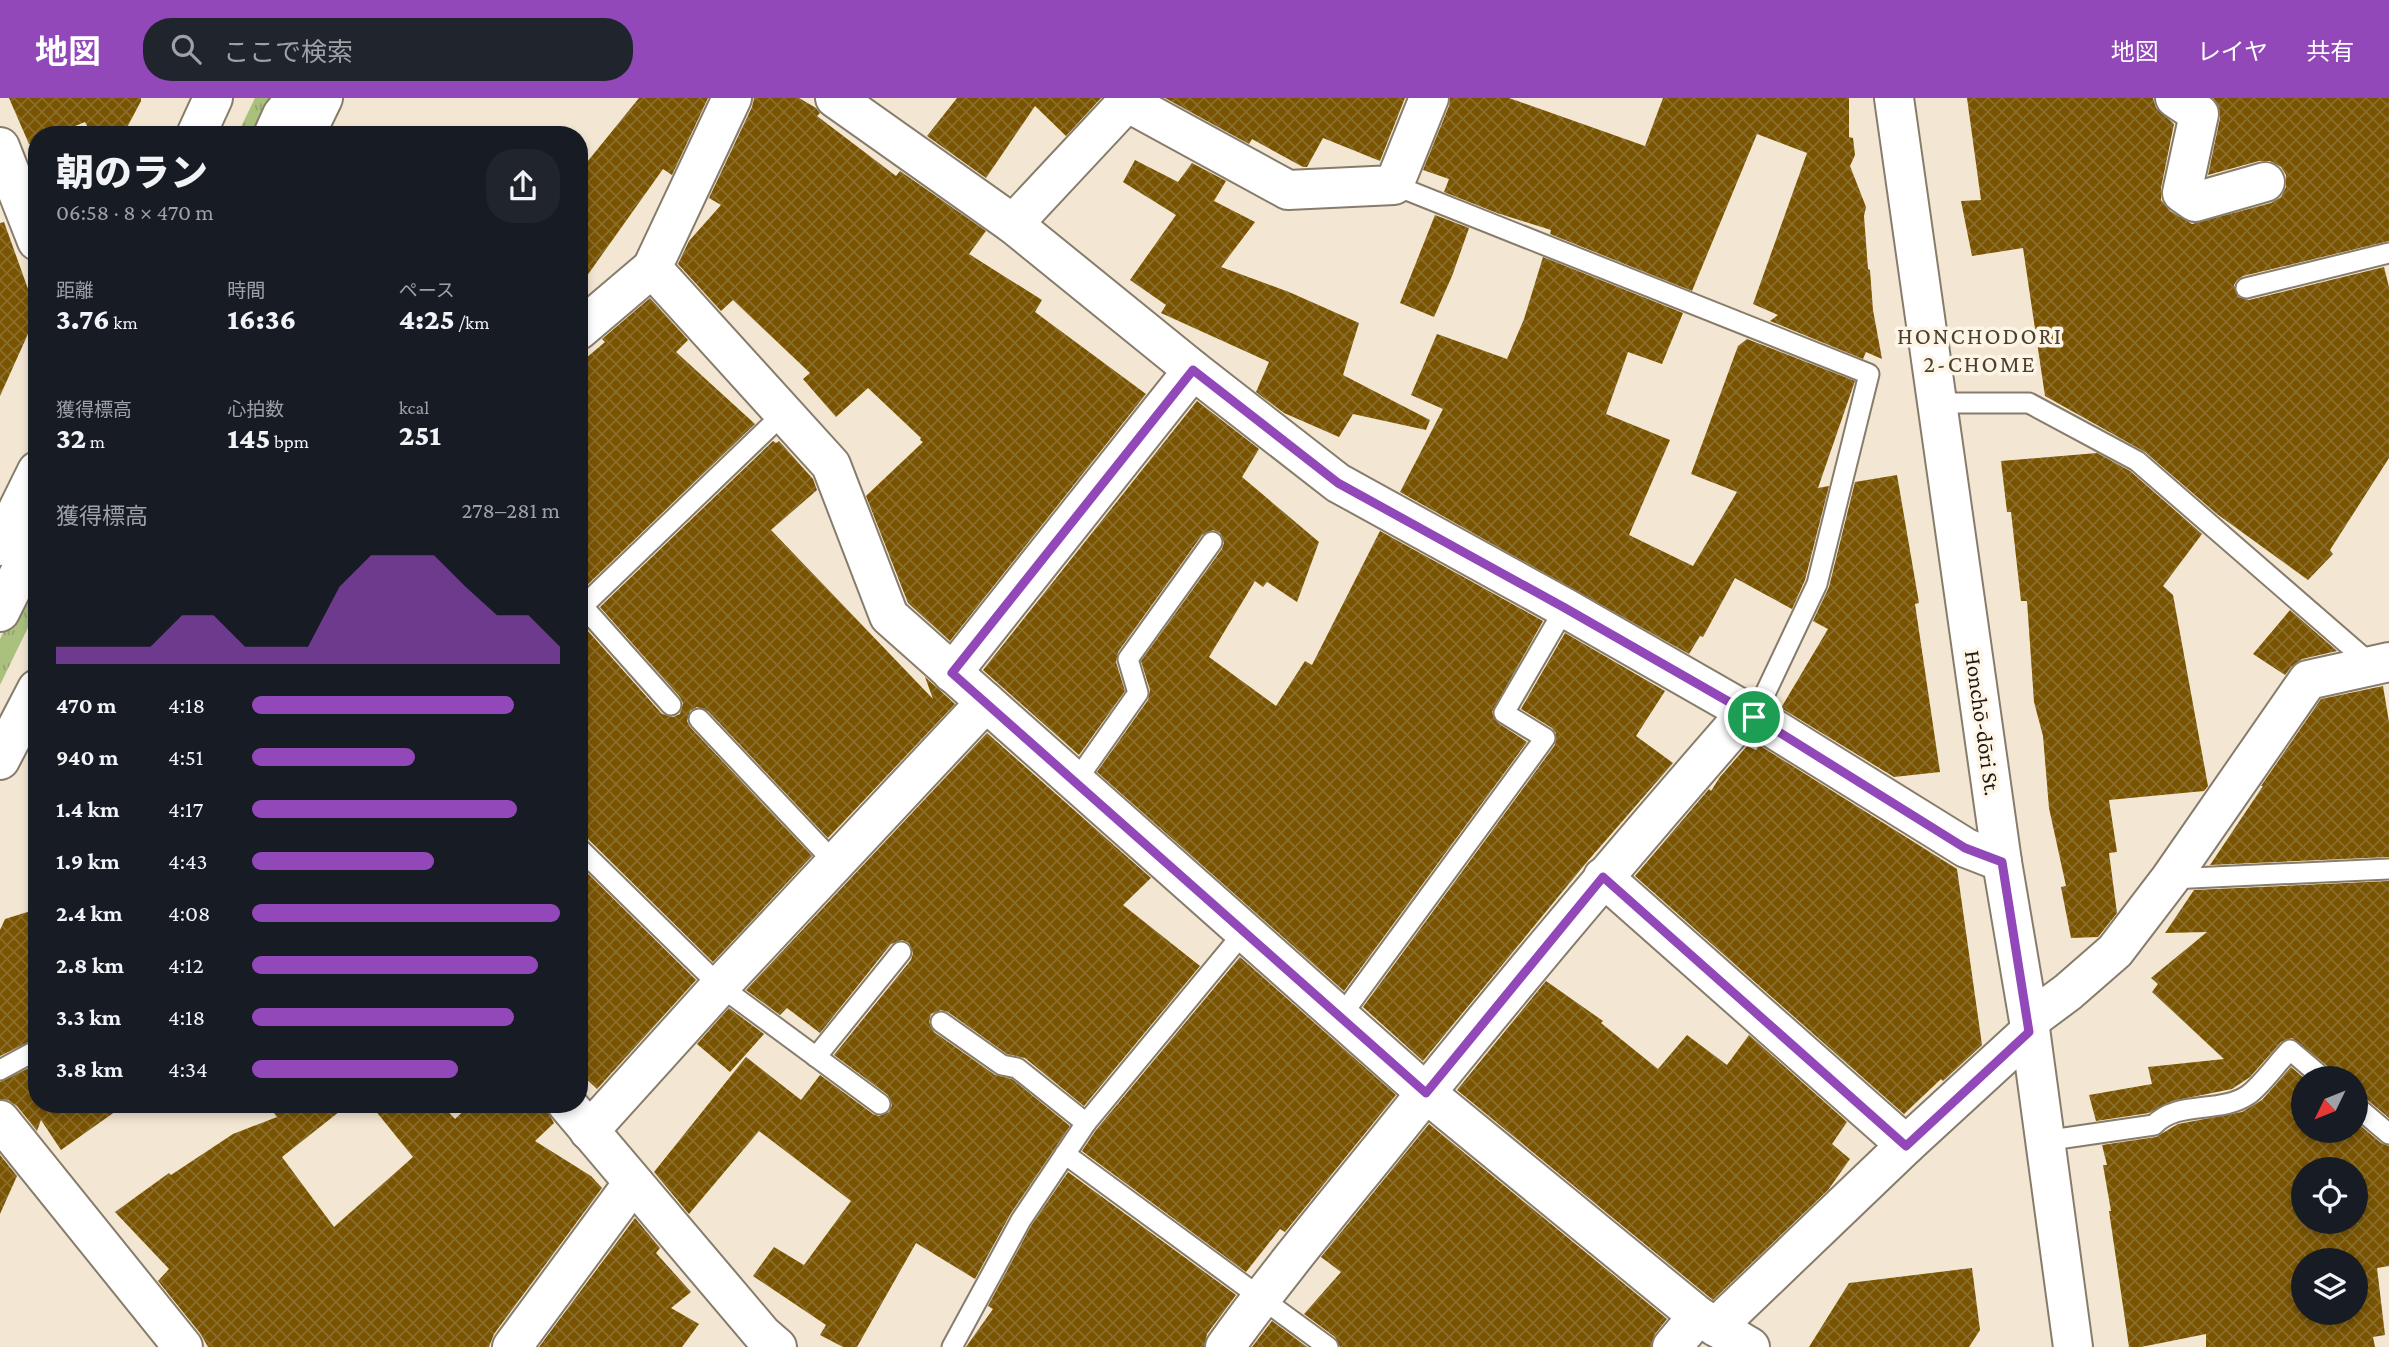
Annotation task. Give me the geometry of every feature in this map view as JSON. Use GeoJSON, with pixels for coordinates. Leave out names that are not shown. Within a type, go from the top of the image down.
{"type":"FeatureCollection","features":[{"type":"Feature","properties":{"kind":"street"},"geometry":{"type":"LineString","coordinates":[[200,126],[213,98]]}},
{"type":"Feature","properties":{"kind":"street"},"geometry":{"type":"LineString","coordinates":[[277,126],[296,98]]}},
{"type":"Feature","properties":{"kind":"street"},"geometry":{"type":"LineString","coordinates":[[309,126],[323,98]]}},
{"type":"Feature","properties":{"kind":"street"},"geometry":{"type":"LineString","coordinates":[[588,322],[652,268],[732,98]]}},
{"type":"Feature","properties":{"kind":"street"},"geometry":{"type":"LineString","coordinates":[[835,98],[1013,224],[1338,483],[1565,608],[1749,714],[1965,848],[2002,862]]}},
{"type":"Feature","properties":{"kind":"street"},"geometry":{"type":"LineString","coordinates":[[1013,224],[1126,102],[1288,190],[1394,184],[1429,98]]}},
{"type":"Feature","properties":{"kind":"street","name":"Honchō-dōri St."},"geometry":{"type":"LineString","coordinates":[[1894,98],[2073,1347]]}},
{"type":"Feature","properties":{"kind":"street"},"geometry":{"type":"LineString","coordinates":[[2175,98],[2199,114],[2182,193],[2195,202],[2265,182]]}},
{"type":"Feature","properties":{"kind":"street"},"geometry":{"type":"LineString","coordinates":[[0,147],[28,218]]}},
{"type":"Feature","properties":{"kind":"street"},"geometry":{"type":"LineString","coordinates":[[652,268],[831,465],[889,616],[1426,1093],[1707,1322],[1750,1347]]}},
{"type":"Feature","properties":{"kind":"street"},"geometry":{"type":"LineString","coordinates":[[952,673],[1193,370]]}},
{"type":"Feature","properties":{"kind":"street"},"geometry":{"type":"LineString","coordinates":[[0,546],[28,489]]}},
{"type":"Feature","properties":{"kind":"street"},"geometry":{"type":"LineString","coordinates":[[0,612],[28,556]]}},
{"type":"Feature","properties":{"kind":"street"},"geometry":{"type":"LineString","coordinates":[[1672,1347],[1707,1322],[1906,1146],[2029,1026],[2115,951],[2169,879],[2308,680],[2381,664]]}},
{"type":"Feature","properties":{"kind":"street"},"geometry":{"type":"LineString","coordinates":[[588,1109],[720,986],[986,702]]}},
{"type":"Feature","properties":{"kind":"street"},"geometry":{"type":"LineString","coordinates":[[0,760],[28,707]]}},
{"type":"Feature","properties":{"kind":"street"},"geometry":{"type":"LineString","coordinates":[[1225,1347],[1260,1298],[1603,877],[1733,728],[1749,714]]}},
{"type":"Feature","properties":{"kind":"street"},"geometry":{"type":"LineString","coordinates":[[1603,877],[1906,1146]]}},
{"type":"Feature","properties":{"kind":"street"},"geometry":{"type":"LineString","coordinates":[[578,1118],[762,1334],[777,1347]]}},
{"type":"Feature","properties":{"kind":"street"},"geometry":{"type":"LineString","coordinates":[[0,1120],[183,1347]]}},
{"type":"Feature","properties":{"kind":"street"},"geometry":{"type":"LineString","coordinates":[[512,1347],[633,1182]]}},
{"type":"Feature","properties":{"kind":"lane"},"geometry":{"type":"LineString","coordinates":[[1394,184],[1869,374],[1817,584],[1749,714]]}},
{"type":"Feature","properties":{"kind":"lane"},"geometry":{"type":"LineString","coordinates":[[2246,288],[2389,253]]}},
{"type":"Feature","properties":{"kind":"lane"},"geometry":{"type":"LineString","coordinates":[[1939,402],[2029,402],[2137,461],[2381,664]]}},
{"type":"Feature","properties":{"kind":"lane"},"geometry":{"type":"LineString","coordinates":[[588,597],[784,414]]}},
{"type":"Feature","properties":{"kind":"lane"},"geometry":{"type":"LineString","coordinates":[[1076,781],[1138,693],[1128,659],[1212,542]]}},
{"type":"Feature","properties":{"kind":"lane"},"geometry":{"type":"LineString","coordinates":[[1341,1016],[1545,738],[1504,713],[1565,608]]}},
{"type":"Feature","properties":{"kind":"lane"},"geometry":{"type":"LineString","coordinates":[[588,612],[671,705]]}},
{"type":"Feature","properties":{"kind":"lane"},"geometry":{"type":"LineString","coordinates":[[699,719],[835,863]]}},
{"type":"Feature","properties":{"kind":"lane"},"geometry":{"type":"LineString","coordinates":[[588,857],[720,986],[880,1104]]}},
{"type":"Feature","properties":{"kind":"lane"},"geometry":{"type":"LineString","coordinates":[[2169,879],[2389,869]]}},
{"type":"Feature","properties":{"kind":"lane"},"geometry":{"type":"LineString","coordinates":[[952,1347],[1021,1220],[1086,1123],[1245,931]]}},
{"type":"Feature","properties":{"kind":"lane"},"geometry":{"type":"LineString","coordinates":[[816,1057],[901,952]]}},
{"type":"Feature","properties":{"kind":"lane"},"geometry":{"type":"LineString","coordinates":[[941,1022],[1002,1065],[1017,1068],[1086,1123]]}},
{"type":"Feature","properties":{"kind":"lane"},"geometry":{"type":"LineString","coordinates":[[2044,1141],[2154,1125],[2164,1115],[2233,1101],[2248,1095],[2290,1050],[2309,1066]]}},
{"type":"Feature","properties":{"kind":"lane"},"geometry":{"type":"LineString","coordinates":[[0,1070],[28,1055]]}},
{"type":"Feature","properties":{"kind":"lane"},"geometry":{"type":"LineString","coordinates":[[2368,1116],[2389,1134]]}},
{"type":"Feature","properties":{"kind":"lane"},"geometry":{"type":"LineString","coordinates":[[1065,1154],[1328,1347]]}},
{"type":"Feature","properties":{"kind":"green space"},"geometry":{"type":"Polygon","coordinates":[[[255,98],[280,98],[266,126],[241,126],[255,98]]]}},
{"type":"Feature","properties":{"kind":"green space"},"geometry":{"type":"Polygon","coordinates":[[[28,582],[28,627],[0,685],[0,639],[28,582]]]}},
{"type":"Feature","properties":{"kind":"building"},"geometry":{"type":"Polygon","coordinates":[[[9,98],[141,98],[128,126],[87,126],[85,122],[75,126],[28,126],[28,142],[9,98]]]}},
{"type":"Feature","properties":{"kind":"building"},"geometry":{"type":"Polygon","coordinates":[[[639,98],[708,98],[672,175],[663,169],[588,274],[588,161],[639,98]]]}},
{"type":"Feature","properties":{"kind":"building"},"geometry":{"type":"Polygon","coordinates":[[[754,98],[799,98],[816,108],[820,113],[817,116],[896,176],[900,171],[986,231],[969,254],[1042,300],[1035,312],[1146,394],[950,641],[908,603],[866,496],[923,442],[921,438],[868,388],[836,417],[803,379],[810,373],[733,300],[721,311],[678,264],[689,241],[721,205],[709,198],[754,98]]]}},
{"type":"Feature","properties":{"kind":"building"},"geometry":{"type":"Polygon","coordinates":[[[957,98],[1101,98],[1066,136],[1035,106],[986,178],[927,136],[957,98]]]}},
{"type":"Feature","properties":{"kind":"building"},"geometry":{"type":"Polygon","coordinates":[[[1165,98],[1405,98],[1380,161],[1323,138],[1307,167],[1303,167],[1252,139],[1249,144],[1165,98]]]}},
{"type":"Feature","properties":{"kind":"building"},"geometry":{"type":"Polygon","coordinates":[[[1450,98],[1509,98],[1645,146],[1663,98],[1849,98],[1849,137],[1853,138],[1855,155],[1850,166],[1866,207],[1864,216],[1868,269],[1882,359],[1866,352],[1863,359],[1770,321],[1778,315],[1753,304],[1807,153],[1757,134],[1692,291],[1550,234],[1551,230],[1444,192],[1449,179],[1423,170],[1450,98]]]}},
{"type":"Feature","properties":{"kind":"building"},"geometry":{"type":"Polygon","coordinates":[[[1967,98],[2153,98],[2156,108],[2174,124],[2161,200],[2170,211],[2192,224],[2271,203],[2281,197],[2286,187],[2286,175],[2281,167],[2270,161],[2259,161],[2208,175],[2220,118],[2219,107],[2213,98],[2389,98],[2389,241],[2243,276],[2234,285],[2238,297],[2249,300],[2384,267],[2389,287],[2389,458],[2330,550],[2333,554],[2308,580],[2217,514],[2145,452],[2045,396],[2023,248],[1972,256],[1961,201],[1981,200],[1967,98]]]}},
{"type":"Feature","properties":{"kind":"building"},"geometry":{"type":"Polygon","coordinates":[[[1135,160],[1178,182],[1192,163],[1226,181],[1214,201],[1255,222],[1221,267],[1289,292],[1359,323],[1343,375],[1430,420],[1426,430],[1353,414],[1339,437],[1284,413],[1256,392],[1269,362],[1161,313],[1166,305],[1130,280],[1176,215],[1123,182],[1135,160]]]}},
{"type":"Feature","properties":{"kind":"building"},"geometry":{"type":"Polygon","coordinates":[[[1435,215],[1469,228],[1434,317],[1400,303],[1435,215]]]}},
{"type":"Feature","properties":{"kind":"building"},"geometry":{"type":"Polygon","coordinates":[[[4,222],[28,289],[28,334],[0,396],[0,223],[4,222]]]}},
{"type":"Feature","properties":{"kind":"building"},"geometry":{"type":"Polygon","coordinates":[[[1543,257],[1683,313],[1662,364],[1628,352],[1606,414],[1670,440],[1629,535],[1693,566],[1737,492],[1691,474],[1738,346],[1747,339],[1855,381],[1818,488],[1829,486],[1805,580],[1792,609],[1735,578],[1703,637],[1700,636],[1689,654],[1400,492],[1443,409],[1411,395],[1437,334],[1507,359],[1524,319],[1543,257]]]}},
{"type":"Feature","properties":{"kind":"building"},"geometry":{"type":"Polygon","coordinates":[[[650,298],[688,340],[676,352],[755,424],[588,584],[588,356],[605,342],[602,339],[650,298]]]}},
{"type":"Feature","properties":{"kind":"building"},"geometry":{"type":"Polygon","coordinates":[[[1197,401],[1259,449],[1242,477],[1319,542],[1297,602],[1267,582],[1263,587],[1255,581],[1209,657],[1276,706],[1305,661],[1312,665],[1380,531],[1543,621],[1492,712],[1498,723],[1527,742],[1344,991],[1097,772],[1148,700],[1150,690],[1141,661],[1222,549],[1224,543],[1220,533],[1213,530],[1202,535],[1118,652],[1116,662],[1125,691],[1079,755],[983,670],[1197,401]]]}},
{"type":"Feature","properties":{"kind":"building"},"geometry":{"type":"Polygon","coordinates":[[[773,441],[779,441],[813,479],[817,490],[771,530],[933,699],[925,677],[955,704],[828,838],[708,711],[697,707],[690,711],[687,721],[690,727],[812,856],[713,962],[588,839],[588,631],[662,714],[673,717],[680,714],[683,703],[600,607],[773,441]]]}},
{"type":"Feature","properties":{"kind":"building"},"geometry":{"type":"Polygon","coordinates":[[[2097,453],[2130,471],[2202,534],[2163,586],[2173,595],[2208,786],[2204,791],[2109,800],[2117,852],[2109,853],[2117,913],[2098,937],[2071,938],[2061,887],[2066,886],[2049,808],[2043,736],[2034,702],[2027,601],[2021,601],[2011,512],[2007,512],[2001,461],[2097,453]]]}},
{"type":"Feature","properties":{"kind":"building"},"geometry":{"type":"Polygon","coordinates":[[[1897,475],[1919,603],[1915,604],[1940,772],[1894,777],[1781,708],[1828,629],[1813,621],[1829,587],[1855,482],[1897,475]]]}},
{"type":"Feature","properties":{"kind":"building"},"geometry":{"type":"Polygon","coordinates":[[[2290,610],[2337,651],[2302,659],[2285,675],[2253,654],[2290,610]]]}},
{"type":"Feature","properties":{"kind":"building"},"geometry":{"type":"Polygon","coordinates":[[[1565,633],[1665,691],[1636,736],[1673,763],[1586,863],[1423,1061],[1363,1007],[1555,745],[1556,733],[1552,728],[1521,709],[1565,633]]]}},
{"type":"Feature","properties":{"kind":"building"},"geometry":{"type":"Polygon","coordinates":[[[2383,686],[2389,722],[2389,857],[2210,865],[2321,699],[2383,686]]]}},
{"type":"Feature","properties":{"kind":"building"},"geometry":{"type":"Polygon","coordinates":[[[987,733],[1151,878],[1123,905],[1200,966],[1084,1106],[1025,1058],[1007,1054],[948,1012],[941,1010],[931,1014],[929,1022],[934,1032],[995,1075],[1012,1079],[1070,1126],[1011,1213],[975,1279],[916,1243],[857,1347],[843,1347],[820,1335],[826,1325],[753,1276],[774,1247],[804,1265],[851,1201],[759,1131],[689,1214],[654,1172],[746,1057],[801,1100],[820,1075],[873,1114],[879,1116],[889,1112],[892,1105],[888,1095],[834,1055],[911,960],[913,953],[909,943],[902,940],[891,944],[820,1033],[787,1008],[780,1015],[746,990],[987,733]]]}},
{"type":"Feature","properties":{"kind":"building"},"geometry":{"type":"Polygon","coordinates":[[[1759,745],[1957,869],[1982,1045],[1904,1114],[1635,876],[1747,746],[1756,750],[1759,745]]]}},
{"type":"Feature","properties":{"kind":"building"},"geometry":{"type":"Polygon","coordinates":[[[588,874],[696,980],[597,1089],[588,1080],[588,874]]]}},
{"type":"Feature","properties":{"kind":"building"},"geometry":{"type":"Polygon","coordinates":[[[2389,881],[2389,1118],[2368,1100],[2368,1066],[2327,1066],[2292,1038],[2281,1042],[2250,1077],[2232,1089],[2172,1101],[2149,1113],[2096,1121],[2089,1095],[2152,1084],[2148,1067],[2224,1059],[2152,992],[2158,984],[2151,978],[2207,932],[2165,933],[2194,890],[2389,881]]]}},
{"type":"Feature","properties":{"kind":"building"},"geometry":{"type":"Polygon","coordinates":[[[28,912],[28,1042],[0,1056],[0,930],[5,919],[28,912]]]}},
{"type":"Feature","properties":{"kind":"building"},"geometry":{"type":"Polygon","coordinates":[[[1240,957],[1396,1095],[1285,1232],[1280,1229],[1246,1272],[1082,1151],[1096,1130],[1240,957]]]}},
{"type":"Feature","properties":{"kind":"building"},"geometry":{"type":"Polygon","coordinates":[[[1546,981],[1603,1021],[1601,1023],[1658,1069],[1687,1035],[1727,1065],[1749,1035],[1847,1122],[1832,1144],[1850,1159],[1828,1190],[1713,1300],[1457,1090],[1546,981]]]}},
{"type":"Feature","properties":{"kind":"building"},"geometry":{"type":"Polygon","coordinates":[[[729,1008],[764,1034],[730,1072],[697,1044],[729,1008]]]}},
{"type":"Feature","properties":{"kind":"building"},"geometry":{"type":"Polygon","coordinates":[[[2291,1067],[2291,1143],[2368,1143],[2368,1132],[2389,1146],[2389,1266],[2377,1268],[2385,1335],[2373,1337],[2375,1347],[2206,1347],[2206,1334],[2129,1347],[2103,1165],[2107,1165],[2102,1145],[2156,1137],[2178,1124],[2242,1112],[2262,1100],[2291,1067]]]}},
{"type":"Feature","properties":{"kind":"building"},"geometry":{"type":"Polygon","coordinates":[[[28,1068],[28,1113],[113,1113],[61,1150],[41,1120],[37,1131],[17,1106],[8,1100],[0,1099],[0,1082],[28,1068]]]}},
{"type":"Feature","properties":{"kind":"building"},"geometry":{"type":"Polygon","coordinates":[[[274,1113],[338,1113],[282,1157],[334,1227],[413,1157],[377,1113],[449,1113],[455,1119],[461,1113],[548,1113],[554,1123],[535,1141],[591,1176],[602,1188],[494,1334],[489,1347],[208,1347],[158,1281],[169,1269],[115,1212],[169,1173],[171,1175],[233,1134],[277,1117],[274,1113]]]}},
{"type":"Feature","properties":{"kind":"building"},"geometry":{"type":"Polygon","coordinates":[[[1429,1124],[1667,1319],[1655,1334],[1651,1347],[1340,1347],[1335,1337],[1304,1314],[1341,1272],[1321,1257],[1429,1124]]]}},
{"type":"Feature","properties":{"kind":"building"},"geometry":{"type":"Polygon","coordinates":[[[0,1155],[17,1176],[0,1214],[0,1155]]]}},
{"type":"Feature","properties":{"kind":"building"},"geometry":{"type":"Polygon","coordinates":[[[1068,1172],[1236,1295],[1207,1334],[1204,1347],[966,1347],[993,1309],[988,1306],[1031,1226],[1068,1172]]]}},
{"type":"Feature","properties":{"kind":"building"},"geometry":{"type":"Polygon","coordinates":[[[635,1218],[660,1248],[656,1253],[691,1292],[671,1308],[699,1324],[682,1347],[539,1347],[635,1218]]]}},
{"type":"Feature","properties":{"kind":"building"},"geometry":{"type":"Polygon","coordinates":[[[1972,1268],[1980,1330],[1969,1347],[1809,1347],[1849,1283],[1972,1268]]]}},
{"type":"Feature","properties":{"kind":"building"},"geometry":{"type":"Polygon","coordinates":[[[1272,1321],[1307,1347],[1252,1347],[1272,1321]]]}},
{"type":"Feature","properties":{"kind":"district","name":"HONCHODORI 2-CHOME"},"geometry":{"type":"Point","coordinates":[1980,349]}},
{"type":"Feature","properties":{"kind":"route"},"geometry":{"type":"LineString","coordinates":[[1193,370],[1338,483],[1565,608],[1754,717],[1965,848],[2002,862],[2029,1032],[1906,1146],[1603,877],[1426,1093],[952,673],[1193,370]]}}]}
